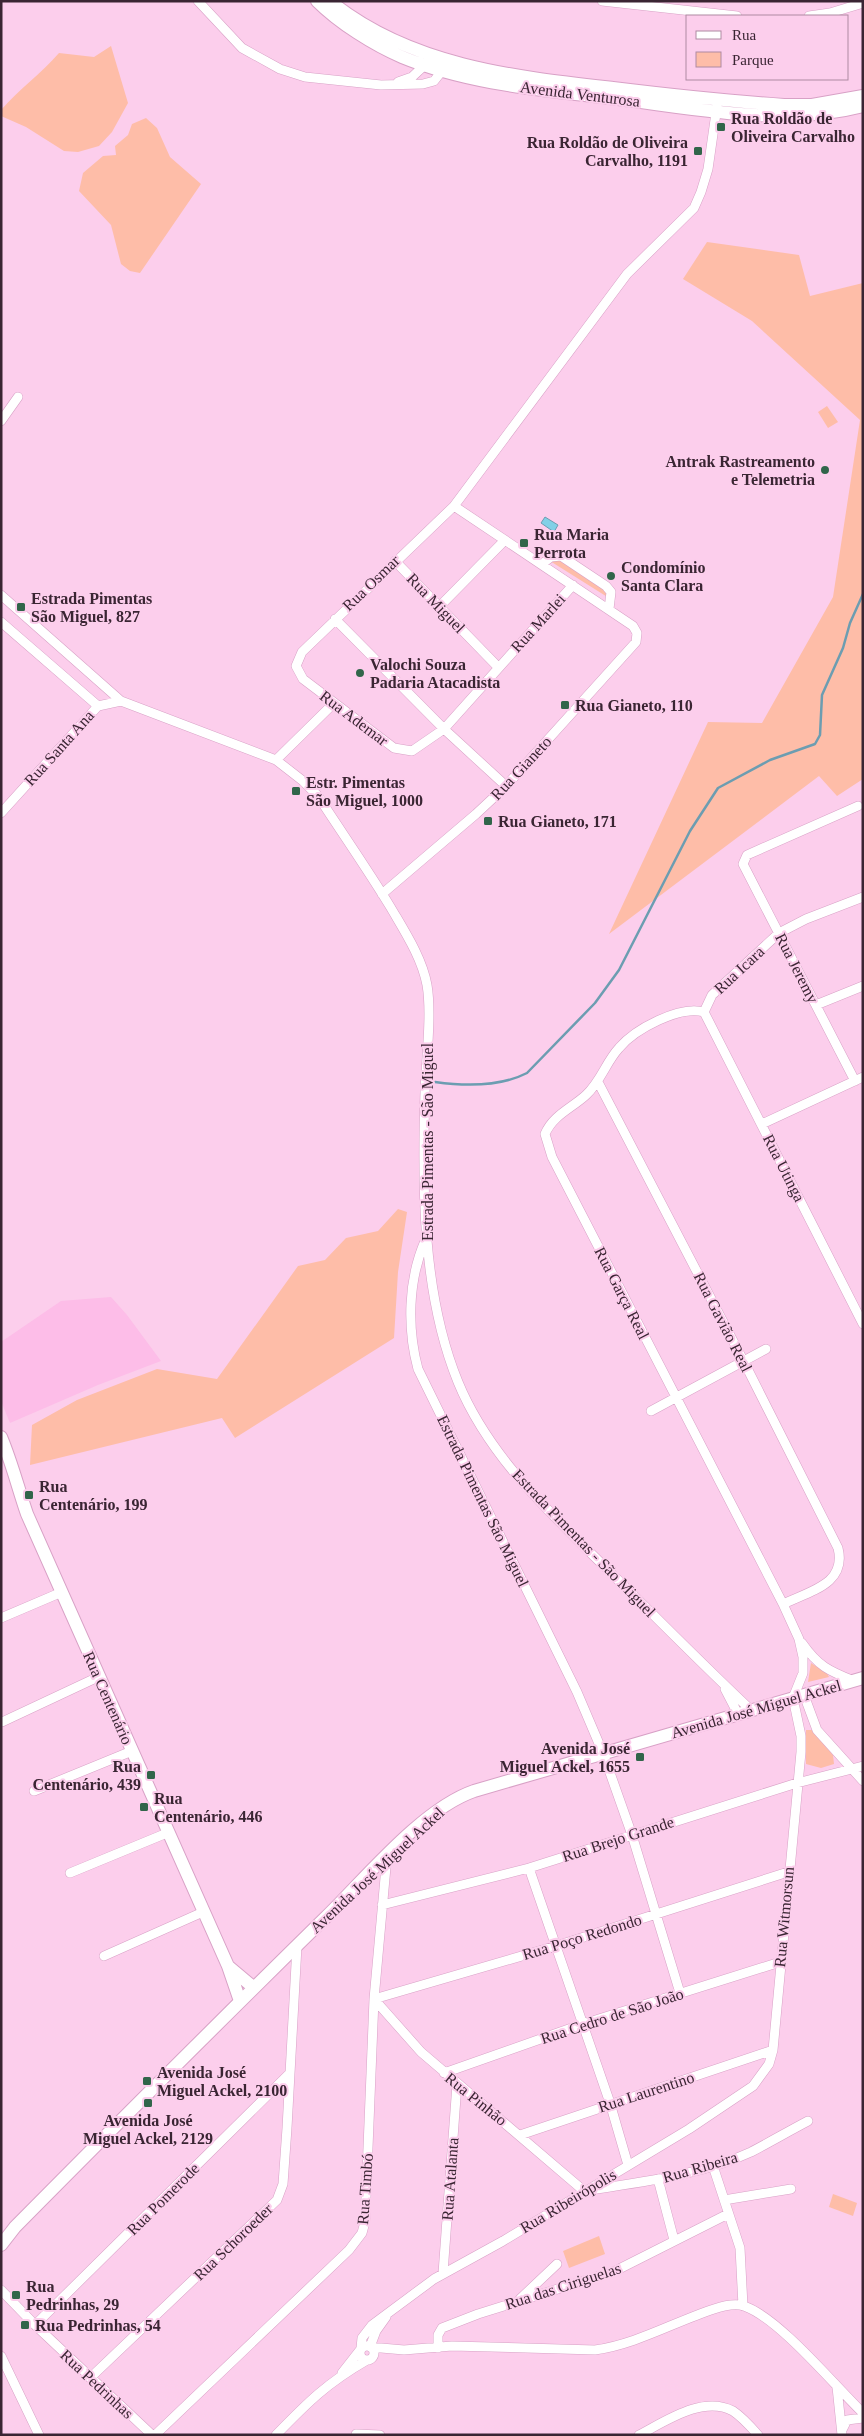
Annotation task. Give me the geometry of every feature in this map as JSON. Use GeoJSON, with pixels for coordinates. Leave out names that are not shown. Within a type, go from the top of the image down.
{"type":"FeatureCollection","features":[{"type":"Feature","properties":{"kind":"street"},"geometry":{"type":"LineString","coordinates":[[198,1],[242,48],[280,69],[305,77],[390,85],[434,81],[446,65]]}},
{"type":"Feature","properties":{"kind":"street","name":"Avenida Venturosa"},"geometry":{"type":"LineString","coordinates":[[317,1],[337,19],[401,56],[429,60],[516,86],[717,106],[790,116],[863,106]]}},
{"type":"Feature","properties":{"kind":"street","name":"Avenida Venturosa"},"geometry":{"type":"LineString","coordinates":[[330,1],[352,16],[429,60]]}},
{"type":"Feature","properties":{"kind":"street"},"geometry":{"type":"LineString","coordinates":[[602,1],[727,15]]}},
{"type":"Feature","properties":{"kind":"street"},"geometry":{"type":"LineString","coordinates":[[815,15],[830,13],[863,3]]}},
{"type":"Feature","properties":{"kind":"street"},"geometry":{"type":"LineString","coordinates":[[390,85],[412,76],[429,60]]}},
{"type":"Feature","properties":{"kind":"street","name":"Avenida Venturosa"},"geometry":{"type":"LineString","coordinates":[[717,106],[798,106],[863,96]]}},
{"type":"Feature","properties":{"kind":"street"},"geometry":{"type":"LineString","coordinates":[[542,564],[551,557],[561,556],[597,579],[611,592],[609,609],[454,506],[627,274],[694,208],[702,192],[708,169],[717,106]]}},
{"type":"Feature","properties":{"kind":"street"},"geometry":{"type":"LineString","coordinates":[[1,421],[18,397]]}},
{"type":"Feature","properties":{"kind":"street","name":"Rua Osmar"},"geometry":{"type":"LineString","coordinates":[[296,666],[302,652],[454,506]]}},
{"type":"Feature","properties":{"kind":"street"},"geometry":{"type":"LineString","coordinates":[[439,608],[505,540]]}},
{"type":"Feature","properties":{"kind":"street","name":"Rua Miguel"},"geometry":{"type":"LineString","coordinates":[[395,561],[498,667]]}},
{"type":"Feature","properties":{"kind":"street","name":"Rua Marlei"},"geometry":{"type":"LineString","coordinates":[[444,729],[573,585]]}},
{"type":"Feature","properties":{"kind":"street"},"geometry":{"type":"LineString","coordinates":[[1,595],[121,701],[276,760],[304,781],[318,796],[382,894]]}},
{"type":"Feature","properties":{"kind":"street","name":"Rua Gianeto"},"geometry":{"type":"LineString","coordinates":[[382,894],[506,786],[636,642],[637,632],[633,626],[609,609]]}},
{"type":"Feature","properties":{"kind":"street"},"geometry":{"type":"LineString","coordinates":[[335,619],[444,729],[506,786]]}},
{"type":"Feature","properties":{"kind":"street"},"geometry":{"type":"LineString","coordinates":[[1,622],[98,706],[121,701]]}},
{"type":"Feature","properties":{"kind":"street","name":"Rua Ademar"},"geometry":{"type":"LineString","coordinates":[[296,666],[303,679],[400,751],[418,748],[444,729]]}},
{"type":"Feature","properties":{"kind":"street"},"geometry":{"type":"LineString","coordinates":[[276,760],[334,703]]}},
{"type":"Feature","properties":{"kind":"street","name":"Rua Santa Ana"},"geometry":{"type":"LineString","coordinates":[[1,813],[98,706]]}},
{"type":"Feature","properties":{"kind":"street","name":"Rua Jeremy"},"geometry":{"type":"LineString","coordinates":[[858,806],[747,855],[743,864],[816,1005],[859,1079]]}},
{"type":"Feature","properties":{"kind":"street","name":"Estrada Pimentas - São Miguel"},"geometry":{"type":"LineString","coordinates":[[382,894],[411,943],[426,983],[425,1240],[446,1347],[458,1381],[472,1411],[495,1448],[516,1476],[549,1511],[752,1711]]}},
{"type":"Feature","properties":{"kind":"street","name":"Rua Icara"},"geometry":{"type":"LineString","coordinates":[[704,1012],[712,995],[780,933],[806,919],[863,897]]}},
{"type":"Feature","properties":{"kind":"street"},"geometry":{"type":"LineString","coordinates":[[816,1005],[863,986]]}},
{"type":"Feature","properties":{"kind":"street","name":"Rua Garça Real"},"geometry":{"type":"LineString","coordinates":[[704,1012],[684,1011],[636,1033],[619,1047],[598,1082],[586,1095],[549,1125],[545,1134],[547,1144],[675,1397],[783,1604],[799,1639]]}},
{"type":"Feature","properties":{"kind":"street","name":"Rua Utinga"},"geometry":{"type":"LineString","coordinates":[[704,1012],[863,1324]]}},
{"type":"Feature","properties":{"kind":"street"},"geometry":{"type":"LineString","coordinates":[[762,1124],[859,1079]]}},
{"type":"Feature","properties":{"kind":"street","name":"Rua Gavião Real"},"geometry":{"type":"LineString","coordinates":[[598,1082],[744,1362],[838,1548],[840,1566],[837,1574],[830,1580],[783,1604]]}},
{"type":"Feature","properties":{"kind":"street","name":"Estrada Pimentas São Miguel"},"geometry":{"type":"LineString","coordinates":[[425,1240],[418,1258],[411,1302],[412,1347],[418,1370],[577,1692],[604,1753],[632,1835],[680,1993]]}},
{"type":"Feature","properties":{"kind":"street"},"geometry":{"type":"LineString","coordinates":[[651,1411],[766,1349]]}},
{"type":"Feature","properties":{"kind":"street","name":"Rua Centenário"},"geometry":{"type":"LineString","coordinates":[[1,1437],[14,1470],[27,1514],[228,1966],[240,2001]]}},
{"type":"Feature","properties":{"kind":"street","name":"Rua Centenário"},"geometry":{"type":"LineString","coordinates":[[1,1461],[17,1484]]}},
{"type":"Feature","properties":{"kind":"street"},"geometry":{"type":"LineString","coordinates":[[1,1618],[62,1592]]}},
{"type":"Feature","properties":{"kind":"street"},"geometry":{"type":"LineString","coordinates":[[799,1639],[817,1663],[831,1672],[858,1679]]}},
{"type":"Feature","properties":{"kind":"street"},"geometry":{"type":"LineString","coordinates":[[799,1639],[803,1657],[803,1673],[798,1696],[814,1724],[863,1781]]}},
{"type":"Feature","properties":{"kind":"street"},"geometry":{"type":"LineString","coordinates":[[2,1722],[98,1677]]}},
{"type":"Feature","properties":{"kind":"street","name":"Avenida José Miguel Ackel"},"geometry":{"type":"LineString","coordinates":[[1,2245],[14,2226],[387,1856],[456,1798],[858,1679]]}},
{"type":"Feature","properties":{"kind":"street"},"geometry":{"type":"LineString","coordinates":[[723,1684],[738,1714]]}},
{"type":"Feature","properties":{"kind":"street","name":"Rua Witmorsun"},"geometry":{"type":"LineString","coordinates":[[772,2050],[801,1752],[798,1696]]}},
{"type":"Feature","properties":{"kind":"street"},"geometry":{"type":"LineString","coordinates":[[800,1728],[814,1724]]}},
{"type":"Feature","properties":{"kind":"street"},"geometry":{"type":"LineString","coordinates":[[34,1791],[132,1752]]}},
{"type":"Feature","properties":{"kind":"street","name":"Rua Brejo Grande"},"geometry":{"type":"LineString","coordinates":[[382,1905],[528,1868],[797,1783],[863,1766]]}},
{"type":"Feature","properties":{"kind":"street"},"geometry":{"type":"LineString","coordinates":[[70,1873],[168,1832]]}},
{"type":"Feature","properties":{"kind":"street","name":"Rua Timbó"},"geometry":{"type":"LineString","coordinates":[[153,2435],[349,2250],[362,2233],[365,2222],[374,2000],[387,1856]]}},
{"type":"Feature","properties":{"kind":"street"},"geometry":{"type":"LineString","coordinates":[[528,1868],[610,2103],[628,2165]]}},
{"type":"Feature","properties":{"kind":"street","name":"Rua Poço Redondo"},"geometry":{"type":"LineString","coordinates":[[374,2000],[556,1946],[788,1872]]}},
{"type":"Feature","properties":{"kind":"street"},"geometry":{"type":"LineString","coordinates":[[104,1956],[203,1912]]}},
{"type":"Feature","properties":{"kind":"street","name":"Rua Schoroeder"},"geometry":{"type":"LineString","coordinates":[[90,2378],[277,2200],[283,2184],[297,1946]]}},
{"type":"Feature","properties":{"kind":"street","name":"Rua Cedro de São João"},"geometry":{"type":"LineString","coordinates":[[444,2073],[583,2024],[780,1962]]}},
{"type":"Feature","properties":{"kind":"street","name":"Rua Centenário"},"geometry":{"type":"LineString","coordinates":[[228,1966],[254,1988]]}},
{"type":"Feature","properties":{"kind":"street","name":"Rua Pinhão"},"geometry":{"type":"LineString","coordinates":[[374,2000],[396,2026],[444,2073],[520,2135],[584,2191]]}},
{"type":"Feature","properties":{"kind":"street","name":"Rua Laurentino"},"geometry":{"type":"LineString","coordinates":[[520,2135],[610,2103],[772,2050]]}},
{"type":"Feature","properties":{"kind":"street","name":"Rua Ribeirópolis"},"geometry":{"type":"LineString","coordinates":[[364,2349],[388,2313],[443,2274],[503,2241],[689,2129],[753,2086],[769,2064],[772,2050]]}},
{"type":"Feature","properties":{"kind":"street","name":"Rua Pomerode"},"geometry":{"type":"LineString","coordinates":[[35,2325],[290,2072]]}},
{"type":"Feature","properties":{"kind":"street","name":"Rua Atalanta"},"geometry":{"type":"LineString","coordinates":[[443,2274],[457,2084]]}},
{"type":"Feature","properties":{"kind":"street","name":"Rua Ribeira"},"geometry":{"type":"LineString","coordinates":[[584,2191],[658,2179],[713,2166],[750,2152],[808,2121]]}},
{"type":"Feature","properties":{"kind":"street"},"geometry":{"type":"LineString","coordinates":[[713,2166],[741,2255],[743,2306]]}},
{"type":"Feature","properties":{"kind":"street"},"geometry":{"type":"LineString","coordinates":[[658,2179],[674,2240]]}},
{"type":"Feature","properties":{"kind":"street"},"geometry":{"type":"LineString","coordinates":[[724,2200],[791,2189]]}},
{"type":"Feature","properties":{"kind":"street","name":"Rua das Ciriguelas"},"geometry":{"type":"LineString","coordinates":[[438,2348],[438,2335],[442,2328],[518,2301],[615,2271],[728,2214]]}},
{"type":"Feature","properties":{"kind":"street"},"geometry":{"type":"LineString","coordinates":[[518,2301],[558,2264]]}},
{"type":"Feature","properties":{"kind":"street","name":"Rua Pedrinhas"},"geometry":{"type":"LineString","coordinates":[[3,2294],[90,2378],[153,2435]]}},
{"type":"Feature","properties":{"kind":"street"},"geometry":{"type":"LineString","coordinates":[[338,2377],[364,2349],[404,2350],[452,2346],[602,2349],[638,2339],[715,2308],[730,2304],[743,2306],[780,2329],[863,2413]]}},
{"type":"Feature","properties":{"kind":"street"},"geometry":{"type":"LineString","coordinates":[[364,2349],[374,2353],[370,2359]]}},
{"type":"Feature","properties":{"kind":"street"},"geometry":{"type":"LineString","coordinates":[[364,2349],[361,2357],[370,2359]]}},
{"type":"Feature","properties":{"kind":"street"},"geometry":{"type":"LineString","coordinates":[[276,2435],[316,2394],[338,2377],[370,2359],[404,2350]]}},
{"type":"Feature","properties":{"kind":"street"},"geometry":{"type":"LineString","coordinates":[[1,2356],[39,2435]]}},
{"type":"Feature","properties":{"kind":"street"},"geometry":{"type":"LineString","coordinates":[[837,2388],[842,2433]]}},
{"type":"Feature","properties":{"kind":"street"},"geometry":{"type":"LineString","coordinates":[[640,2435],[684,2412],[703,2407],[718,2406],[733,2412],[758,2435]]}},
{"type":"Feature","properties":{"kind":"street"},"geometry":{"type":"LineString","coordinates":[[842,2433],[847,2420],[863,2418]]}},
{"type":"Feature","properties":{"kind":"street"},"geometry":{"type":"LineString","coordinates":[[356,2434],[380,2435]]}},
{"type":"Feature","properties":{"kind":"shaded area"},"geometry":{"type":"Polygon","coordinates":[[[111,1297],[127,1315],[161,1361],[98,1385],[10,1423],[1,1401],[1,1342],[61,1301],[111,1297]]]}},
{"type":"Feature","properties":{"kind":"green space"},"geometry":{"type":"Polygon","coordinates":[[[111,46],[128,103],[112,132],[99,146],[78,152],[64,151],[26,127],[1,116],[1,110],[8,102],[59,53],[94,57],[111,46]]]}},
{"type":"Feature","properties":{"kind":"green space"},"geometry":{"type":"Polygon","coordinates":[[[146,118],[157,128],[170,157],[201,184],[140,273],[130,271],[121,264],[111,225],[79,191],[83,173],[103,156],[116,155],[115,146],[128,135],[132,124],[146,118]]]}},
{"type":"Feature","properties":{"kind":"green space"},"geometry":{"type":"Polygon","coordinates":[[[707,242],[799,255],[810,296],[863,283],[863,779],[837,796],[819,776],[609,934],[708,722],[762,723],[833,597],[860,420],[752,321],[683,279],[707,242]]]}},
{"type":"Feature","properties":{"kind":"green space"},"geometry":{"type":"Polygon","coordinates":[[[827,406],[838,422],[828,428],[818,412],[827,406]]]}},
{"type":"Feature","properties":{"kind":"green space"},"geometry":{"type":"Polygon","coordinates":[[[561,560],[606,589],[609,598],[550,561],[561,560]]]}},
{"type":"Feature","properties":{"kind":"green space"},"geometry":{"type":"Polygon","coordinates":[[[398,1209],[407,1212],[398,1272],[394,1338],[235,1438],[222,1418],[30,1465],[32,1425],[77,1400],[157,1369],[217,1379],[298,1266],[325,1260],[346,1238],[378,1231],[398,1209]]]}},
{"type":"Feature","properties":{"kind":"green space"},"geometry":{"type":"Polygon","coordinates":[[[811,1663],[827,1673],[829,1677],[808,1682],[811,1663]]]}},
{"type":"Feature","properties":{"kind":"green space"},"geometry":{"type":"Polygon","coordinates":[[[806,1730],[812,1730],[833,1755],[834,1764],[821,1768],[806,1764],[806,1730]]]}},
{"type":"Feature","properties":{"kind":"green space"},"geometry":{"type":"Polygon","coordinates":[[[833,2194],[857,2203],[853,2216],[829,2207],[833,2194]]]}},
{"type":"Feature","properties":{"kind":"green space"},"geometry":{"type":"Polygon","coordinates":[[[599,2236],[605,2254],[569,2268],[563,2251],[599,2236]]]}},
{"type":"Feature","properties":{"kind":"water"},"geometry":{"type":"Polygon","coordinates":[[[545,517],[558,525],[554,532],[541,523],[545,517]]]}},
{"type":"Feature","properties":{"kind":"waterway"},"geometry":{"type":"LineString","coordinates":[[435,1082],[458,1084],[494,1083],[516,1078],[527,1073],[595,1003],[619,970],[690,831],[718,788],[770,760],[815,744],[820,735],[822,695],[843,648],[850,623],[863,594]]}},
{"type":"Feature","properties":{"kind":"place","name":"Rua Roldão de Oliveira Carvalho"},"geometry":{"type":"Point","coordinates":[721,127]}},
{"type":"Feature","properties":{"kind":"place","name":"Rua Roldão de Oliveira Carvalho, 1191"},"geometry":{"type":"Point","coordinates":[698,151]}},
{"type":"Feature","properties":{"kind":"place","name":"Antrak Rastreamento e Telemetria"},"geometry":{"type":"Point","coordinates":[825,470]}},
{"type":"Feature","properties":{"kind":"place","name":"Rua Maria Perrota"},"geometry":{"type":"Point","coordinates":[524,543]}},
{"type":"Feature","properties":{"kind":"place","name":"Condomínio Santa Clara"},"geometry":{"type":"Point","coordinates":[611,576]}},
{"type":"Feature","properties":{"kind":"place","name":"Estrada Pimentas São Miguel, 827"},"geometry":{"type":"Point","coordinates":[21,607]}},
{"type":"Feature","properties":{"kind":"place","name":"Valochi Souza Padaria Atacadista"},"geometry":{"type":"Point","coordinates":[360,673]}},
{"type":"Feature","properties":{"kind":"place","name":"Rua Gianeto, 110"},"geometry":{"type":"Point","coordinates":[565,705]}},
{"type":"Feature","properties":{"kind":"place","name":"Estr. Pimentas São Miguel, 1000"},"geometry":{"type":"Point","coordinates":[296,791]}},
{"type":"Feature","properties":{"kind":"place","name":"Rua Gianeto, 171"},"geometry":{"type":"Point","coordinates":[488,821]}},
{"type":"Feature","properties":{"kind":"place","name":"Rua Centenário, 199"},"geometry":{"type":"Point","coordinates":[29,1495]}},
{"type":"Feature","properties":{"kind":"place","name":"Avenida José Miguel Ackel, 1655"},"geometry":{"type":"Point","coordinates":[640,1757]}},
{"type":"Feature","properties":{"kind":"place","name":"Rua Centenário, 439"},"geometry":{"type":"Point","coordinates":[151,1775]}},
{"type":"Feature","properties":{"kind":"place","name":"Rua Centenário, 446"},"geometry":{"type":"Point","coordinates":[144,1807]}},
{"type":"Feature","properties":{"kind":"place","name":"Avenida José Miguel Ackel, 2100"},"geometry":{"type":"Point","coordinates":[147,2081]}},
{"type":"Feature","properties":{"kind":"place","name":"Avenida José Miguel Ackel, 2129"},"geometry":{"type":"Point","coordinates":[148,2103]}},
{"type":"Feature","properties":{"kind":"place","name":"Rua Pedrinhas, 29"},"geometry":{"type":"Point","coordinates":[16,2295]}},
{"type":"Feature","properties":{"kind":"place","name":"Rua Pedrinhas, 54"},"geometry":{"type":"Point","coordinates":[25,2325]}}]}
